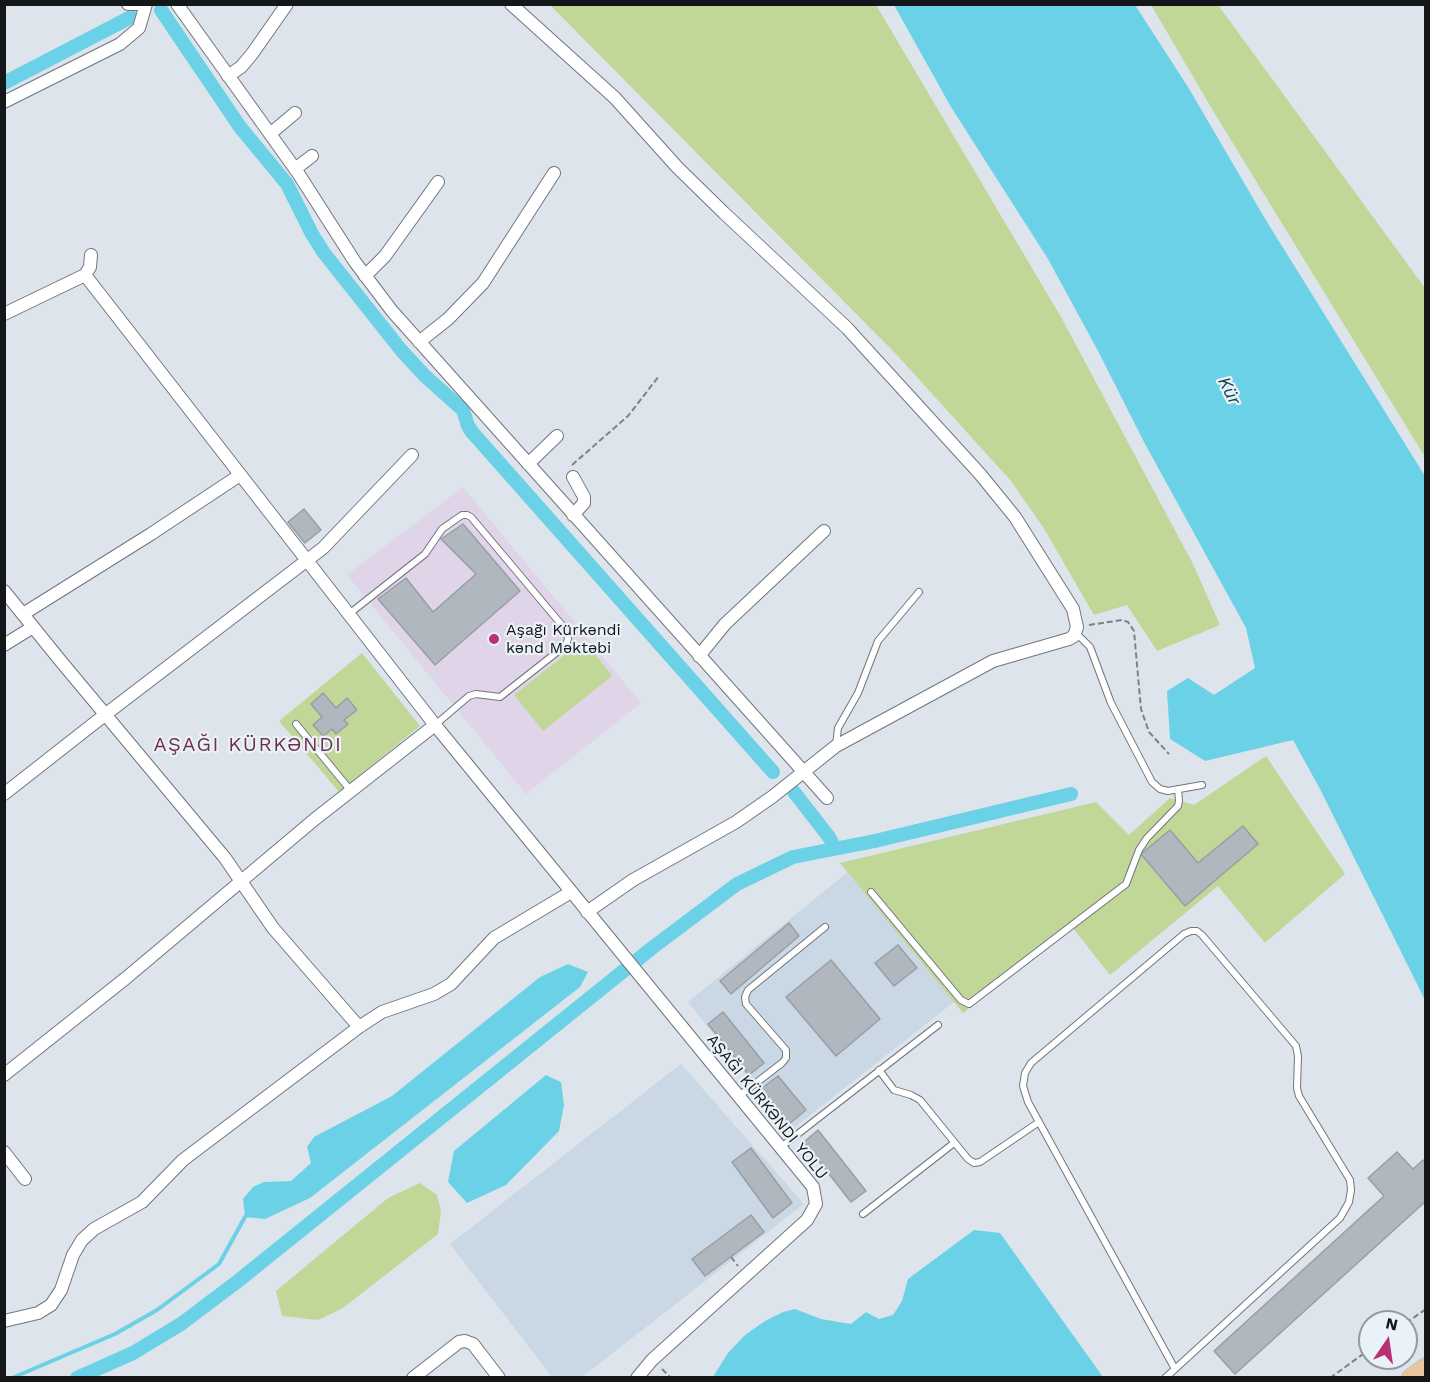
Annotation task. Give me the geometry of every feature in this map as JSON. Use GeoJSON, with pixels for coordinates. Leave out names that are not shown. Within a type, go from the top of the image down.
{"type":"FeatureCollection","features":[{"type":"Feature","properties":{"kind":"main road"},"geometry":{"type":"LineString","coordinates":[[1411,1377],[1425,1367]]}},
{"type":"Feature","properties":{"kind":"street"},"geometry":{"type":"LineString","coordinates":[[128,4],[140,4]]}},
{"type":"Feature","properties":{"kind":"street"},"geometry":{"type":"LineString","coordinates":[[4,102],[120,44],[139,28],[146,4]]}},
{"type":"Feature","properties":{"kind":"street"},"geometry":{"type":"LineString","coordinates":[[177,4],[295,169],[365,276],[392,311],[827,798]]}},
{"type":"Feature","properties":{"kind":"street"},"geometry":{"type":"LineString","coordinates":[[228,76],[241,67],[252,54],[287,4]]}},
{"type":"Feature","properties":{"kind":"street"},"geometry":{"type":"LineString","coordinates":[[511,4],[615,98],[724,213],[847,328],[980,474],[1015,517],[1073,609],[1077,630],[1070,639],[1059,644],[993,661],[836,746],[772,797],[736,822],[633,880],[587,912]]}},
{"type":"Feature","properties":{"kind":"street"},"geometry":{"type":"LineString","coordinates":[[270,134],[295,113]]}},
{"type":"Feature","properties":{"kind":"street"},"geometry":{"type":"LineString","coordinates":[[295,169],[312,156]]}},
{"type":"Feature","properties":{"kind":"street"},"geometry":{"type":"LineString","coordinates":[[419,342],[448,319],[483,283],[554,173]]}},
{"type":"Feature","properties":{"kind":"street"},"geometry":{"type":"LineString","coordinates":[[365,276],[385,256],[438,182]]}},
{"type":"Feature","properties":{"kind":"street"},"geometry":{"type":"LineString","coordinates":[[4,314],[85,275],[90,267],[91,255]]}},
{"type":"Feature","properties":{"kind":"street"},"geometry":{"type":"LineString","coordinates":[[85,275],[435,725],[813,1187],[816,1195],[813,1212],[807,1220],[652,1360],[637,1377]]}},
{"type":"Feature","properties":{"kind":"street"},"geometry":{"type":"LineString","coordinates":[[528,464],[557,436]]}},
{"type":"Feature","properties":{"kind":"street"},"geometry":{"type":"LineString","coordinates":[[4,794],[333,539],[412,455]]}},
{"type":"Feature","properties":{"kind":"street"},"geometry":{"type":"LineString","coordinates":[[22,614],[151,534],[240,475]]}},
{"type":"Feature","properties":{"kind":"street"},"geometry":{"type":"LineString","coordinates":[[573,477],[584,497],[581,507],[573,515]]}},
{"type":"Feature","properties":{"kind":"street"},"geometry":{"type":"LineString","coordinates":[[699,656],[725,624],[824,531]]}},
{"type":"Feature","properties":{"kind":"street"},"geometry":{"type":"LineString","coordinates":[[4,591],[241,881],[273,928],[358,1027]]}},
{"type":"Feature","properties":{"kind":"street"},"geometry":{"type":"LineString","coordinates":[[4,645],[33,627]]}},
{"type":"Feature","properties":{"kind":"street"},"geometry":{"type":"LineString","coordinates":[[4,1075],[435,725]]}},
{"type":"Feature","properties":{"kind":"street"},"geometry":{"type":"LineString","coordinates":[[4,1321],[38,1313],[51,1305],[61,1290],[73,1255],[82,1240],[94,1230],[142,1202],[183,1160],[358,1027],[382,1012],[434,994],[451,984],[494,938],[571,892]]}},
{"type":"Feature","properties":{"kind":"street"},"geometry":{"type":"LineString","coordinates":[[4,1152],[25,1179]]}},
{"type":"Feature","properties":{"kind":"street"},"geometry":{"type":"LineString","coordinates":[[413,1377],[459,1342],[465,1341],[472,1344],[499,1377]]}},
{"type":"Feature","properties":{"kind":"lane"},"geometry":{"type":"LineString","coordinates":[[348,614],[425,554],[442,529],[462,515],[467,515],[566,630],[568,639],[566,645],[500,697],[476,694],[469,696],[435,725]]}},
{"type":"Feature","properties":{"kind":"lane"},"geometry":{"type":"LineString","coordinates":[[836,746],[838,728],[858,693],[878,641],[919,592]]}},
{"type":"Feature","properties":{"kind":"lane"},"geometry":{"type":"LineString","coordinates":[[1077,630],[1090,647],[1111,703],[1152,782],[1160,789],[1168,790],[1202,785]]}},
{"type":"Feature","properties":{"kind":"lane"},"geometry":{"type":"LineString","coordinates":[[296,724],[351,791]]}},
{"type":"Feature","properties":{"kind":"lane"},"geometry":{"type":"LineString","coordinates":[[871,892],[961,1000],[969,1004],[1121,888],[1129,879],[1139,850],[1147,838],[1178,806],[1178,789]]}},
{"type":"Feature","properties":{"kind":"lane"},"geometry":{"type":"LineString","coordinates":[[739,1096],[786,1058],[786,1050],[746,1004],[744,997],[748,990],[825,927]]}},
{"type":"Feature","properties":{"kind":"lane"},"geometry":{"type":"LineString","coordinates":[[1165,1377],[1174,1369],[1340,1218],[1351,1190],[1350,1180],[1297,1088],[1296,1046],[1197,931],[1184,934],[1031,1063],[1025,1073],[1023,1086],[1028,1102],[1174,1369]]}},
{"type":"Feature","properties":{"kind":"lane"},"geometry":{"type":"LineString","coordinates":[[780,1147],[938,1025]]}},
{"type":"Feature","properties":{"kind":"lane"},"geometry":{"type":"LineString","coordinates":[[879,1071],[894,1090],[920,1100],[954,1143],[968,1159],[974,1162],[980,1162],[1039,1122]]}},
{"type":"Feature","properties":{"kind":"lane"},"geometry":{"type":"LineString","coordinates":[[863,1214],[954,1143]]}},
{"type":"Feature","properties":{"kind":"path"},"geometry":{"type":"LineString","coordinates":[[547,486],[628,416],[660,376]]}},
{"type":"Feature","properties":{"kind":"path"},"geometry":{"type":"LineString","coordinates":[[1077,630],[1122,620],[1128,622],[1134,631],[1141,709],[1149,732],[1169,754]]}},
{"type":"Feature","properties":{"kind":"path"},"geometry":{"type":"LineString","coordinates":[[1330,1377],[1358,1357]]}},
{"type":"Feature","properties":{"kind":"shaded area","name":"Aşağı Kürkəndi kənd Məktəbi"},"geometry":{"type":"Polygon","coordinates":[[[463,487],[641,703],[526,794],[347,575],[463,487]]]}},
{"type":"Feature","properties":{"kind":"shaded area"},"geometry":{"type":"Polygon","coordinates":[[[848,872],[954,1002],[790,1131],[688,1002],[848,872]]]}},
{"type":"Feature","properties":{"kind":"shaded area"},"geometry":{"type":"Polygon","coordinates":[[[681,1064],[804,1204],[582,1377],[552,1377],[450,1244],[681,1064]]]}},
{"type":"Feature","properties":{"kind":"green space"},"geometry":{"type":"Polygon","coordinates":[[[550,5],[876,5],[1061,317],[1193,564],[1220,625],[1157,651],[1127,605],[1094,615],[1043,527],[1011,481],[896,354],[550,5]]]}},
{"type":"Feature","properties":{"kind":"green space"},"geometry":{"type":"Polygon","coordinates":[[[1151,5],[1218,5],[1425,288],[1425,457],[1215,114],[1151,5]]]}},
{"type":"Feature","properties":{"kind":"green space"},"geometry":{"type":"Polygon","coordinates":[[[584,640],[612,676],[543,731],[514,695],[584,640]]]}},
{"type":"Feature","properties":{"kind":"green space"},"geometry":{"type":"Polygon","coordinates":[[[362,653],[420,726],[339,792],[279,721],[362,653]]]}},
{"type":"Feature","properties":{"kind":"green space"},"geometry":{"type":"Polygon","coordinates":[[[1266,756],[1345,874],[1265,943],[1218,886],[1110,975],[1073,928],[963,1013],[840,863],[1096,802],[1129,835],[1170,798],[1194,805],[1266,756]]]}},
{"type":"Feature","properties":{"kind":"green space"},"geometry":{"type":"Polygon","coordinates":[[[420,1183],[437,1195],[441,1211],[438,1234],[343,1308],[318,1320],[282,1316],[276,1291],[388,1198],[420,1183]]]}},
{"type":"Feature","properties":{"kind":"water","name":"Kür"},"geometry":{"type":"Polygon","coordinates":[[[894,5],[1135,5],[1188,87],[1267,222],[1425,476],[1425,1000],[1320,789],[1293,740],[1205,761],[1170,739],[1167,691],[1188,678],[1214,695],[1255,668],[1246,628],[1144,442],[1048,259],[951,107],[894,5]]]}},
{"type":"Feature","properties":{"kind":"water"},"geometry":{"type":"Polygon","coordinates":[[[568,964],[588,972],[580,987],[310,1198],[265,1219],[245,1217],[243,1199],[253,1187],[264,1182],[291,1181],[311,1163],[307,1147],[314,1137],[392,1096],[540,977],[568,964]]]}},
{"type":"Feature","properties":{"kind":"water"},"geometry":{"type":"Polygon","coordinates":[[[546,1075],[561,1082],[564,1105],[559,1131],[506,1185],[467,1203],[448,1182],[454,1151],[546,1075]]]}},
{"type":"Feature","properties":{"kind":"water"},"geometry":{"type":"Polygon","coordinates":[[[974,1230],[1000,1233],[1103,1377],[713,1377],[728,1353],[745,1335],[783,1312],[795,1309],[821,1319],[851,1324],[866,1312],[879,1319],[893,1315],[902,1301],[908,1279],[974,1230]]]}},
{"type":"Feature","properties":{"kind":"building"},"geometry":{"type":"Polygon","coordinates":[[[304,509],[321,530],[305,543],[288,522],[304,509]]]}},
{"type":"Feature","properties":{"kind":"building"},"geometry":{"type":"Polygon","coordinates":[[[463,524],[520,591],[435,665],[378,599],[406,578],[433,612],[476,574],[441,539],[463,524]]]}},
{"type":"Feature","properties":{"kind":"building"},"geometry":{"type":"Polygon","coordinates":[[[323,693],[336,708],[347,698],[357,710],[344,720],[348,724],[336,734],[332,729],[323,736],[313,725],[322,717],[311,704],[323,693]]]}},
{"type":"Feature","properties":{"kind":"building"},"geometry":{"type":"Polygon","coordinates":[[[1243,826],[1258,844],[1185,906],[1141,854],[1170,830],[1198,863],[1243,826]]]}},
{"type":"Feature","properties":{"kind":"building"},"geometry":{"type":"Polygon","coordinates":[[[789,923],[799,936],[731,994],[720,981],[789,923]]]}},
{"type":"Feature","properties":{"kind":"building"},"geometry":{"type":"Polygon","coordinates":[[[898,945],[917,968],[894,986],[875,963],[898,945]]]}},
{"type":"Feature","properties":{"kind":"building"},"geometry":{"type":"Polygon","coordinates":[[[831,960],[880,1019],[836,1056],[786,997],[831,960]]]}},
{"type":"Feature","properties":{"kind":"building"},"geometry":{"type":"Polygon","coordinates":[[[723,1012],[764,1063],[749,1075],[708,1024],[723,1012]]]}},
{"type":"Feature","properties":{"kind":"building"},"geometry":{"type":"Polygon","coordinates":[[[778,1076],[806,1110],[789,1124],[761,1089],[778,1076]]]}},
{"type":"Feature","properties":{"kind":"building"},"geometry":{"type":"Polygon","coordinates":[[[818,1130],[866,1191],[851,1202],[804,1142],[818,1130]]]}},
{"type":"Feature","properties":{"kind":"building"},"geometry":{"type":"Polygon","coordinates":[[[751,1148],[792,1203],[773,1218],[732,1162],[751,1148]]]}},
{"type":"Feature","properties":{"kind":"building"},"geometry":{"type":"Polygon","coordinates":[[[1397,1152],[1413,1169],[1423,1160],[1426,1163],[1426,1201],[1235,1374],[1214,1351],[1384,1196],[1368,1178],[1397,1152]]]}},
{"type":"Feature","properties":{"kind":"building"},"geometry":{"type":"Polygon","coordinates":[[[751,1215],[764,1232],[705,1276],[692,1259],[751,1215]]]}},
{"type":"Feature","properties":{"kind":"waterway"},"geometry":{"type":"LineString","coordinates":[[161,10],[240,127],[287,184],[324,253],[401,350],[425,376],[463,410],[472,432],[773,772]]}},
{"type":"Feature","properties":{"kind":"waterway"},"geometry":{"type":"LineString","coordinates":[[4,83],[131,17]]}},
{"type":"Feature","properties":{"kind":"waterway"},"geometry":{"type":"LineString","coordinates":[[794,792],[835,848]]}},
{"type":"Feature","properties":{"kind":"waterway"},"geometry":{"type":"LineString","coordinates":[[77,1378],[133,1353],[181,1324],[238,1281],[652,948],[737,884],[793,857],[875,841],[1071,794]]}},
{"type":"Feature","properties":{"kind":"waterway"},"geometry":{"type":"LineString","coordinates":[[12,1378],[115,1334],[157,1310],[219,1264],[245,1217]]}},
{"type":"Feature","properties":{"kind":"place","name":"Aşağı Kürkəndi kənd Məktəbi"},"geometry":{"type":"Point","coordinates":[494,639]}},
{"type":"Feature","properties":{"kind":"district","name":"AŞAĞI KÜRKƏNDI"},"geometry":{"type":"Point","coordinates":[248,745]}}]}
